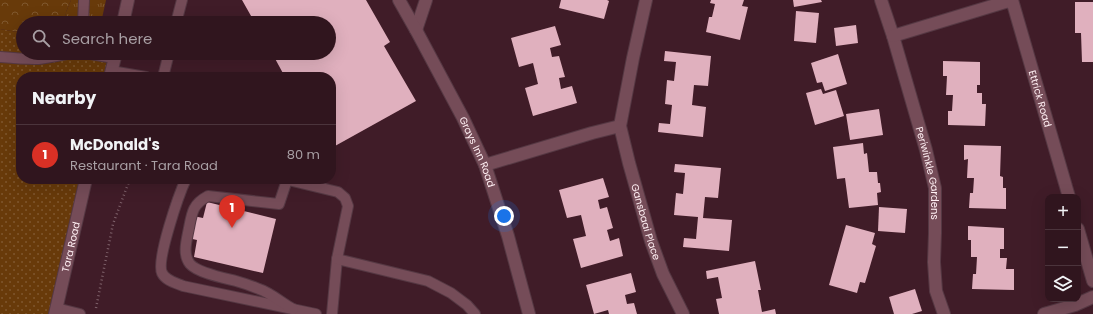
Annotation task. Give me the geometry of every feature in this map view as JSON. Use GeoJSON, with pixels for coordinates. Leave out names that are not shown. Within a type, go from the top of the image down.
{"type":"FeatureCollection","features":[{"type":"Feature","properties":{"kind":"street"},"geometry":{"type":"LineString","coordinates":[[124,16],[128,0]]}},
{"type":"Feature","properties":{"kind":"street","name":"Grays Inn Road"},"geometry":{"type":"LineString","coordinates":[[399,0],[463,118],[485,165],[508,236],[529,314]]}},
{"type":"Feature","properties":{"kind":"street"},"geometry":{"type":"LineString","coordinates":[[416,30],[426,0]]}},
{"type":"Feature","properties":{"kind":"street","name":"Gansbaai Place"},"geometry":{"type":"LineString","coordinates":[[646,0],[620,126],[651,241],[663,274],[683,314]]}},
{"type":"Feature","properties":{"kind":"street","name":"Periwinkle Gardens"},"geometry":{"type":"LineString","coordinates":[[881,0],[926,150],[934,188],[934,262],[936,291],[944,314]]}},
{"type":"Feature","properties":{"kind":"street"},"geometry":{"type":"LineString","coordinates":[[893,36],[1012,0]]}},
{"type":"Feature","properties":{"kind":"street","name":"Ettrick Road"},"geometry":{"type":"LineString","coordinates":[[1012,0],[1068,194]]}},
{"type":"Feature","properties":{"kind":"street"},"geometry":{"type":"LineString","coordinates":[[111,72],[114,60]]}},
{"type":"Feature","properties":{"kind":"street"},"geometry":{"type":"LineString","coordinates":[[485,165],[584,135],[620,126]]}},
{"type":"Feature","properties":{"kind":"street","name":"Tara Road"},"geometry":{"type":"LineString","coordinates":[[56,311],[85,184]]}},
{"type":"Feature","properties":{"kind":"street"},"geometry":{"type":"LineString","coordinates":[[1078,230],[1093,281]]}},
{"type":"Feature","properties":{"kind":"street"},"geometry":{"type":"LineString","coordinates":[[1044,314],[1075,305],[1093,297]]}},
{"type":"Feature","properties":{"kind":"lane"},"geometry":{"type":"LineString","coordinates":[[83,16],[84,0]]}},
{"type":"Feature","properties":{"kind":"lane"},"geometry":{"type":"LineString","coordinates":[[178,16],[182,0]]}},
{"type":"Feature","properties":{"kind":"lane"},"geometry":{"type":"LineString","coordinates":[[0,57],[16,58]]}},
{"type":"Feature","properties":{"kind":"lane"},"geometry":{"type":"LineString","coordinates":[[164,72],[167,60]]}},
{"type":"Feature","properties":{"kind":"lane"},"geometry":{"type":"LineString","coordinates":[[184,184],[163,250],[161,261],[162,272],[166,278],[183,286],[316,314]]}},
{"type":"Feature","properties":{"kind":"lane"},"geometry":{"type":"LineString","coordinates":[[285,184],[279,204],[208,196],[199,201],[192,213],[186,242],[186,257],[190,264],[198,269],[216,276],[261,289],[293,309]]}},
{"type":"Feature","properties":{"kind":"lane"},"geometry":{"type":"LineString","coordinates":[[306,184],[338,192],[345,198],[348,206],[337,259],[332,314]]}},
{"type":"Feature","properties":{"kind":"lane"},"geometry":{"type":"LineString","coordinates":[[337,259],[428,281],[451,293],[467,305],[475,314]]}},
{"type":"Feature","properties":{"kind":"lane"},"geometry":{"type":"LineString","coordinates":[[56,311],[80,314]]}},
{"type":"Feature","properties":{"kind":"path"},"geometry":{"type":"LineString","coordinates":[[95,314],[113,224],[128,184]]}},
{"type":"Feature","properties":{"kind":"green space"},"geometry":{"type":"Polygon","coordinates":[[[0,0],[71,0],[66,16],[16,16],[16,32],[0,29],[0,0]]]}},
{"type":"Feature","properties":{"kind":"green space"},"geometry":{"type":"Polygon","coordinates":[[[71,0],[106,0],[103,16],[66,16],[71,0]]]}},
{"type":"Feature","properties":{"kind":"green space"},"geometry":{"type":"Polygon","coordinates":[[[0,29],[16,32],[16,60],[114,60],[111,72],[16,72],[16,184],[86,184],[55,314],[0,314],[0,29]]]}},
{"type":"Feature","properties":{"kind":"building"},"geometry":{"type":"Polygon","coordinates":[[[242,0],[366,0],[390,42],[384,46],[416,101],[336,145],[336,72],[282,72],[276,60],[336,60],[336,16],[251,16],[242,0]]]}},
{"type":"Feature","properties":{"kind":"building"},"geometry":{"type":"Polygon","coordinates":[[[561,0],[609,1],[604,19],[559,8],[561,0]]]}},
{"type":"Feature","properties":{"kind":"building"},"geometry":{"type":"Polygon","coordinates":[[[711,0],[744,0],[742,6],[748,7],[740,40],[706,32],[709,17],[712,17],[715,4],[710,3],[711,0]]]}},
{"type":"Feature","properties":{"kind":"building"},"geometry":{"type":"Polygon","coordinates":[[[793,0],[821,0],[822,2],[794,7],[793,0]]]}},
{"type":"Feature","properties":{"kind":"building"},"geometry":{"type":"Polygon","coordinates":[[[1075,2],[1093,2],[1093,62],[1082,62],[1081,33],[1075,33],[1075,2]]]}},
{"type":"Feature","properties":{"kind":"building"},"geometry":{"type":"Polygon","coordinates":[[[796,11],[819,13],[816,43],[794,41],[796,11]]]}},
{"type":"Feature","properties":{"kind":"building"},"geometry":{"type":"Polygon","coordinates":[[[856,25],[858,43],[836,46],[834,28],[856,25]]]}},
{"type":"Feature","properties":{"kind":"building"},"geometry":{"type":"Polygon","coordinates":[[[555,26],[561,45],[550,48],[552,57],[559,56],[565,77],[559,78],[561,89],[572,86],[577,103],[533,116],[525,88],[538,84],[533,63],[519,67],[511,38],[555,26]]]}},
{"type":"Feature","properties":{"kind":"building"},"geometry":{"type":"Polygon","coordinates":[[[665,51],[711,56],[708,86],[694,85],[692,105],[706,107],[703,137],[658,132],[659,123],[670,124],[672,105],[665,104],[667,80],[674,81],[676,62],[664,61],[665,51]]]}},
{"type":"Feature","properties":{"kind":"building"},"geometry":{"type":"Polygon","coordinates":[[[838,54],[847,84],[825,91],[822,82],[817,83],[811,63],[838,54]]]}},
{"type":"Feature","properties":{"kind":"building"},"geometry":{"type":"Polygon","coordinates":[[[943,61],[980,62],[980,85],[977,85],[977,93],[982,93],[982,104],[986,104],[985,126],[948,125],[948,111],[952,111],[953,95],[946,95],[947,76],[943,76],[943,61]]]}},
{"type":"Feature","properties":{"kind":"building"},"geometry":{"type":"Polygon","coordinates":[[[821,89],[823,94],[836,90],[844,116],[815,125],[806,93],[821,89]]]}},
{"type":"Feature","properties":{"kind":"building"},"geometry":{"type":"Polygon","coordinates":[[[879,109],[883,135],[850,140],[846,114],[879,109]]]}},
{"type":"Feature","properties":{"kind":"building"},"geometry":{"type":"Polygon","coordinates":[[[863,143],[864,154],[867,153],[869,172],[877,172],[881,192],[877,193],[878,205],[849,208],[845,178],[837,179],[833,147],[863,143]]]}},
{"type":"Feature","properties":{"kind":"building"},"geometry":{"type":"Polygon","coordinates":[[[964,145],[1001,146],[1000,176],[1003,177],[1003,188],[1006,188],[1006,209],[969,208],[970,193],[973,193],[974,178],[967,178],[968,159],[964,160],[964,145]]]}},
{"type":"Feature","properties":{"kind":"building"},"geometry":{"type":"Polygon","coordinates":[[[675,164],[721,168],[718,198],[705,197],[703,218],[732,220],[729,251],[683,247],[684,238],[696,239],[698,217],[674,215],[676,193],[683,194],[685,173],[674,172],[675,164]]]}},
{"type":"Feature","properties":{"kind":"building"},"geometry":{"type":"Polygon","coordinates":[[[603,178],[609,197],[598,200],[600,209],[607,207],[613,228],[607,230],[610,241],[619,238],[623,256],[581,268],[573,239],[586,236],[581,215],[567,218],[559,190],[603,178]]]}},
{"type":"Feature","properties":{"kind":"building"},"geometry":{"type":"Polygon","coordinates":[[[207,202],[276,219],[263,273],[194,257],[197,240],[188,238],[193,216],[203,218],[207,202]]]}},
{"type":"Feature","properties":{"kind":"building"},"geometry":{"type":"Polygon","coordinates":[[[879,207],[907,209],[905,233],[878,231],[879,207]]]}},
{"type":"Feature","properties":{"kind":"building"},"geometry":{"type":"Polygon","coordinates":[[[846,225],[875,233],[872,244],[876,246],[865,283],[860,282],[857,293],[829,285],[846,225]]]}},
{"type":"Feature","properties":{"kind":"building"},"geometry":{"type":"Polygon","coordinates":[[[968,226],[1004,228],[1004,249],[1000,249],[1000,258],[1007,258],[1006,269],[1014,269],[1014,290],[972,289],[973,274],[976,274],[977,257],[971,257],[971,240],[968,240],[968,226]]]}},
{"type":"Feature","properties":{"kind":"building"},"geometry":{"type":"Polygon","coordinates":[[[755,261],[761,290],[758,290],[762,312],[775,309],[776,314],[719,314],[716,299],[722,298],[718,277],[707,279],[706,271],[755,261]]]}},
{"type":"Feature","properties":{"kind":"building"},"geometry":{"type":"Polygon","coordinates":[[[631,273],[636,292],[625,295],[627,304],[634,303],[637,314],[609,314],[608,310],[594,314],[586,285],[631,273]]]}},
{"type":"Feature","properties":{"kind":"building"},"geometry":{"type":"Polygon","coordinates":[[[915,289],[922,311],[912,314],[894,314],[889,297],[915,289]]]}},
{"type":"Feature","properties":{"kind":"place","name":"McDonald's"},"geometry":{"type":"Point","coordinates":[232,228]}}]}
